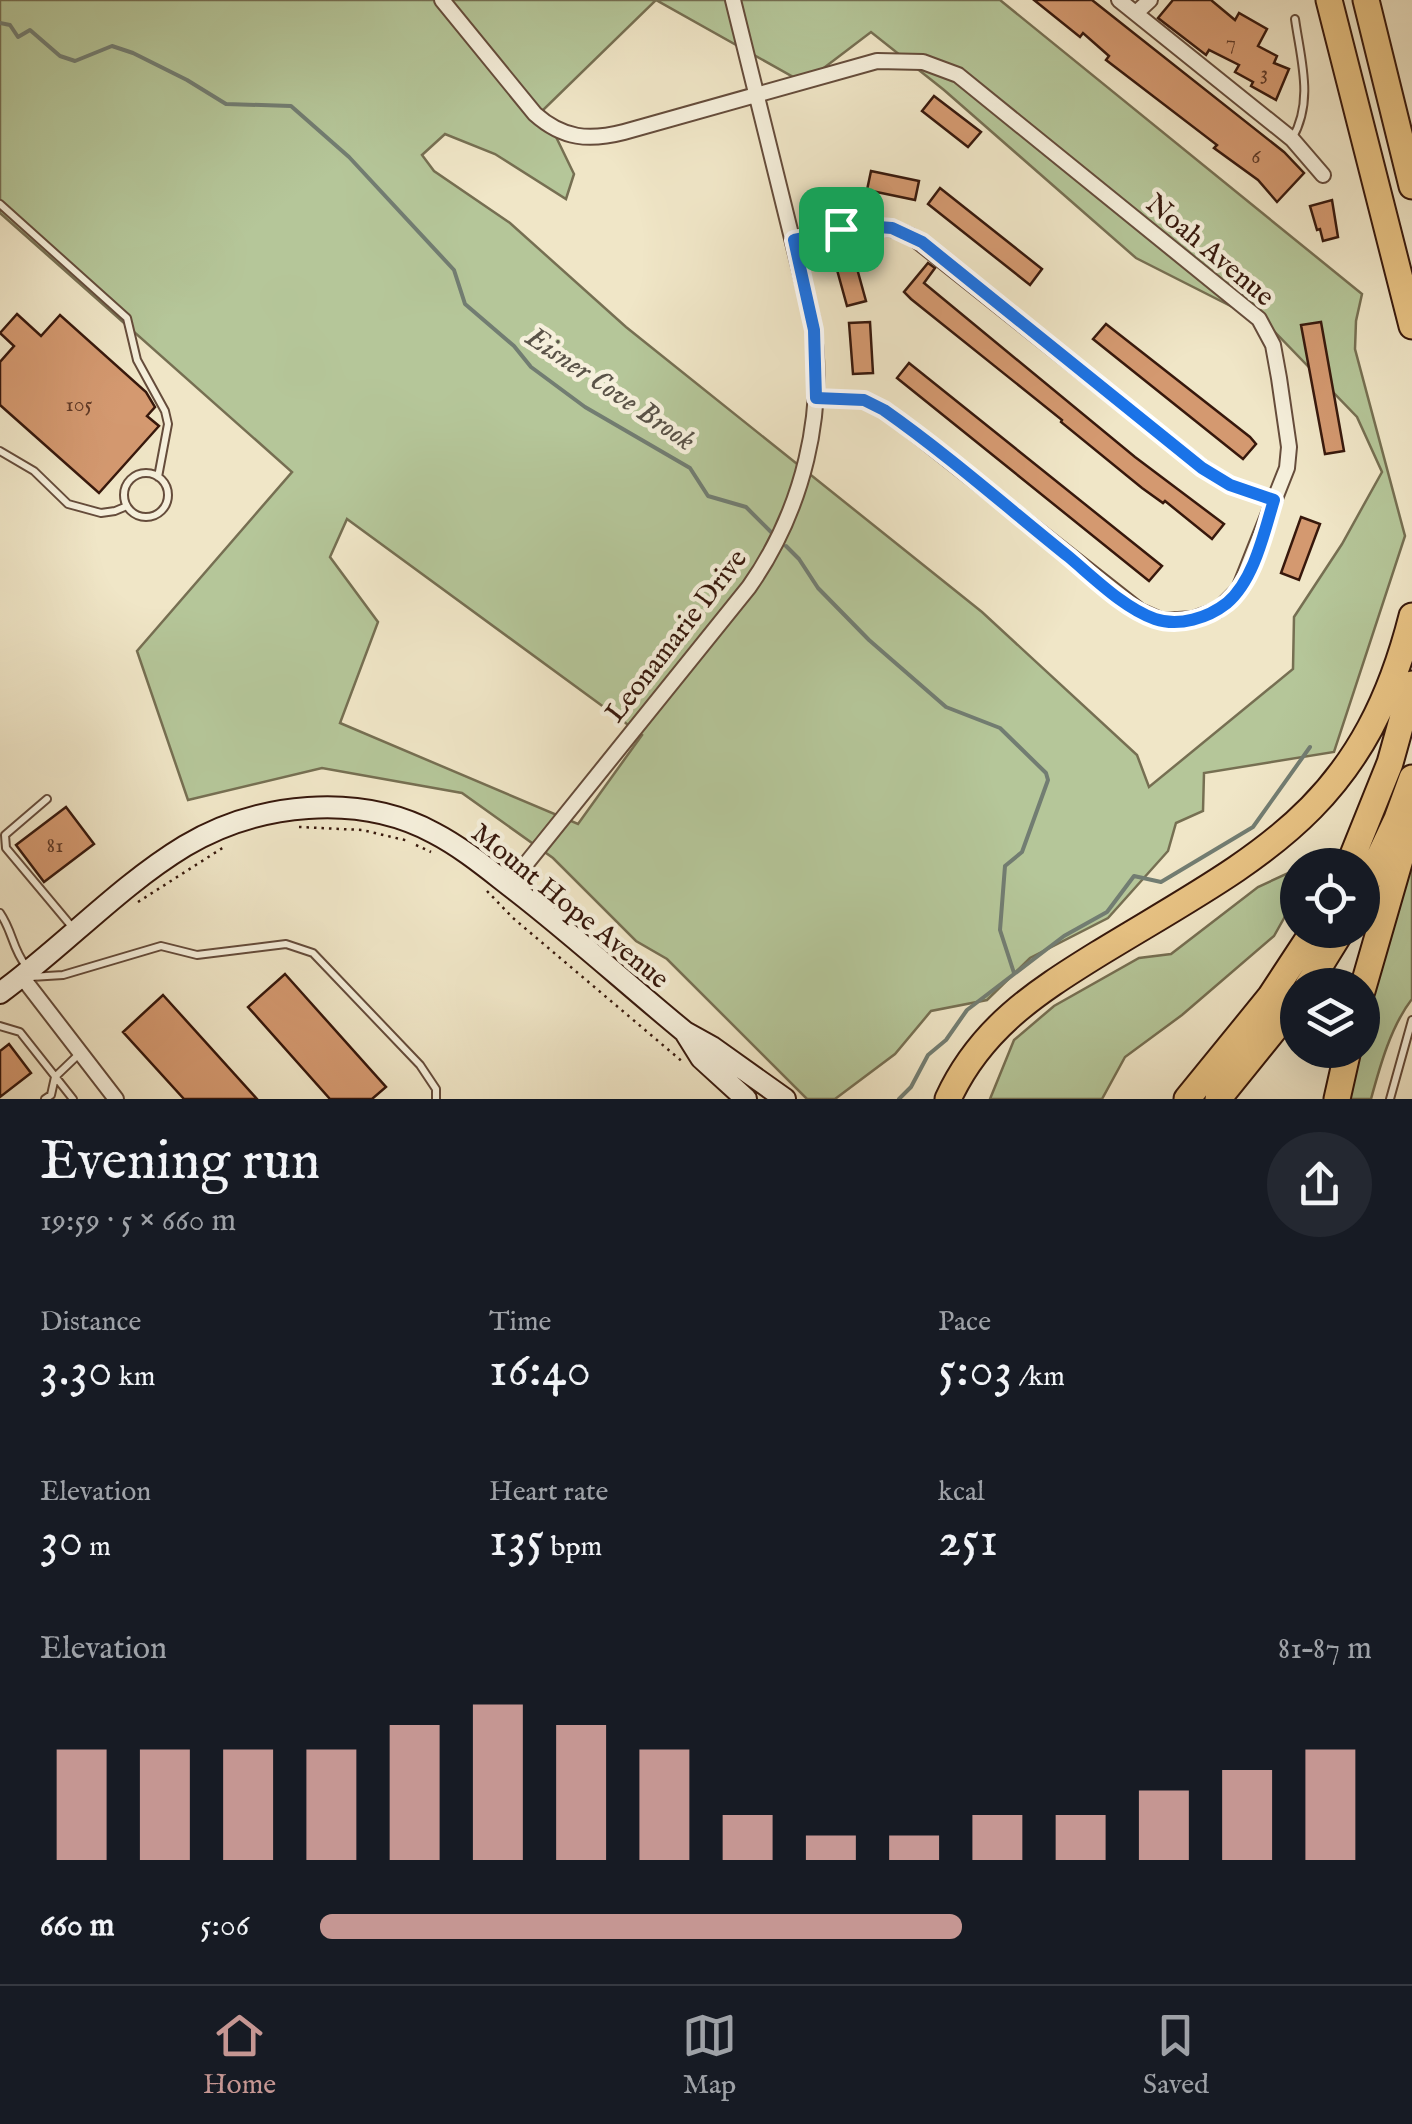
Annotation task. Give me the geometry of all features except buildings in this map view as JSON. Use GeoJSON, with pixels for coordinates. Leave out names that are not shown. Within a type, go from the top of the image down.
{"type":"FeatureCollection","features":[{"type":"Feature","properties":{"kind":"highway"},"geometry":{"type":"LineString","coordinates":[[1326,0],[1412,326]]}},
{"type":"Feature","properties":{"kind":"highway"},"geometry":{"type":"LineString","coordinates":[[1366,0],[1412,186]]}},
{"type":"Feature","properties":{"kind":"highway"},"geometry":{"type":"LineString","coordinates":[[948,1099],[984,1039],[1018,1006],[1236,872],[1304,817],[1342,774],[1372,725],[1396,673],[1412,616]]}},
{"type":"Feature","properties":{"kind":"highway"},"geometry":{"type":"LineString","coordinates":[[1356,848],[1390,763],[1412,684]]}},
{"type":"Feature","properties":{"kind":"highway"},"geometry":{"type":"LineString","coordinates":[[1380,855],[1412,778]]}},
{"type":"Feature","properties":{"kind":"highway"},"geometry":{"type":"LineString","coordinates":[[1369,968],[1412,818]]}},
{"type":"Feature","properties":{"kind":"highway"},"geometry":{"type":"LineString","coordinates":[[1187,1099],[1270,997],[1302,948]]}},
{"type":"Feature","properties":{"kind":"highway"},"geometry":{"type":"LineString","coordinates":[[1218,1099],[1280,1022]]}},
{"type":"Feature","properties":{"kind":"highway"},"geometry":{"type":"LineString","coordinates":[[1337,1099],[1344,1068]]}},
{"type":"Feature","properties":{"kind":"street"},"geometry":{"type":"LineString","coordinates":[[442,0],[528,108],[568,135],[610,136],[757,92]]}},
{"type":"Feature","properties":{"kind":"street","name":"Leonamarie Drive"},"geometry":{"type":"LineString","coordinates":[[509,885],[756,576],[793,503],[808,452],[816,398],[814,330],[732,0]]}},
{"type":"Feature","properties":{"kind":"street"},"geometry":{"type":"LineString","coordinates":[[1120,0],[1292,139],[1323,175]]}},
{"type":"Feature","properties":{"kind":"street"},"geometry":{"type":"LineString","coordinates":[[1136,13],[1150,0]]}},
{"type":"Feature","properties":{"kind":"street","name":"Noah Avenue"},"geometry":{"type":"LineString","coordinates":[[757,92],[894,59],[923,62],[968,82],[1262,322],[1274,350],[1289,447],[1285,473],[1248,573],[1232,599],[1198,618],[1163,621],[1140,611],[1094,578],[880,407],[856,399],[816,398]]}},
{"type":"Feature","properties":{"kind":"street"},"geometry":{"type":"LineString","coordinates":[[794,240],[865,226],[885,226],[911,236],[1202,468],[1230,485],[1274,500]]}},
{"type":"Feature","properties":{"kind":"street","name":"Mount Hope Avenue"},"geometry":{"type":"LineString","coordinates":[[0,993],[181,848],[209,833],[246,818],[284,810],[346,808],[408,822],[432,832],[509,885],[684,1032],[786,1099]]}},
{"type":"Feature","properties":{"kind":"street"},"geometry":{"type":"LineString","coordinates":[[26,974],[116,1099]]}},
{"type":"Feature","properties":{"kind":"street","name":"Mount Hope Avenue"},"geometry":{"type":"LineString","coordinates":[[684,1032],[701,1058],[746,1099]]}},
{"type":"Feature","properties":{"kind":"lane"},"geometry":{"type":"LineString","coordinates":[[1292,139],[1303,120],[1306,101],[1296,19]]}},
{"type":"Feature","properties":{"kind":"lane"},"geometry":{"type":"LineString","coordinates":[[0,204],[127,318],[137,360],[166,411],[168,424],[158,477]]}},
{"type":"Feature","properties":{"kind":"lane"},"geometry":{"type":"LineString","coordinates":[[0,451],[34,471],[68,504],[101,512],[115,512],[126,506]]}},
{"type":"Feature","properties":{"kind":"lane"},"geometry":{"type":"LineString","coordinates":[[147,473],[158,477],[166,485],[165,507],[146,518],[134,514],[126,506],[127,484],[147,473]]}},
{"type":"Feature","properties":{"kind":"lane"},"geometry":{"type":"LineString","coordinates":[[47,799],[5,835],[6,848],[76,933]]}},
{"type":"Feature","properties":{"kind":"lane"},"geometry":{"type":"LineString","coordinates":[[0,913],[12,930],[12,948],[26,974],[64,975],[161,946],[197,955],[286,944],[313,953],[420,1065],[436,1090],[436,1099]]}},
{"type":"Feature","properties":{"kind":"lane"},"geometry":{"type":"LineString","coordinates":[[1390,1099],[1412,1020]]}},
{"type":"Feature","properties":{"kind":"lane"},"geometry":{"type":"LineString","coordinates":[[0,1026],[20,1032],[73,1099]]}},
{"type":"Feature","properties":{"kind":"lane"},"geometry":{"type":"LineString","coordinates":[[45,1099],[51,1094],[55,1077],[80,1053]]}},
{"type":"Feature","properties":{"kind":"path"},"geometry":{"type":"LineString","coordinates":[[289,828],[332,827],[386,834],[440,856]]}},
{"type":"Feature","properties":{"kind":"path"},"geometry":{"type":"LineString","coordinates":[[134,905],[192,864],[235,842]]}},
{"type":"Feature","properties":{"kind":"path"},"geometry":{"type":"LineString","coordinates":[[479,883],[512,918],[691,1071]]}},
{"type":"Feature","properties":{"kind":"green space"},"geometry":{"type":"Polygon","coordinates":[[[0,0],[656,0],[1000,0],[1362,294],[1355,349],[1405,536],[1334,752],[1204,773],[1203,811],[1176,823],[1168,851],[1108,918],[1030,958],[987,1000],[931,1011],[895,1054],[835,1099],[807,1099],[667,959],[636,941],[553,858],[462,793],[322,768],[188,800],[137,651],[292,472],[0,213],[0,0]],[[656,0],[543,110],[574,174],[566,199],[495,154],[445,134],[422,155],[434,171],[510,223],[626,327],[982,612],[1137,755],[1149,787],[1293,669],[1294,617],[1342,544],[1382,472],[1357,417],[1268,325],[1136,258],[944,90],[871,32],[804,83],[656,0]],[[347,519],[330,557],[378,622],[340,723],[578,824],[642,735],[347,519]]]}},
{"type":"Feature","properties":{"kind":"green space"},"geometry":{"type":"Polygon","coordinates":[[[1412,847],[1412,999],[1392,1034],[1380,1067],[1380,968],[1376,968],[1412,847]]]}},
{"type":"Feature","properties":{"kind":"green space"},"geometry":{"type":"Polygon","coordinates":[[[1280,877],[1280,925],[1274,936],[1182,1015],[1125,1057],[1102,1099],[990,1099],[1014,1040],[1054,1006],[1139,958],[1171,954],[1258,887],[1280,877]]]}},
{"type":"Feature","properties":{"kind":"green space"},"geometry":{"type":"Polygon","coordinates":[[[1353,1068],[1380,1068],[1371,1099],[1347,1099],[1353,1068]]]}},
{"type":"Feature","properties":{"kind":"waterway","name":"Eisner Cove Brook"},"geometry":{"type":"LineString","coordinates":[[0,23],[10,25],[18,37],[30,30],[60,56],[75,61],[112,46],[187,80],[226,104],[291,106],[349,157],[454,270],[465,304],[514,346],[531,367],[585,407],[690,468],[708,496],[746,507],[772,533]]}},
{"type":"Feature","properties":{"kind":"waterway","name":"Eisner Cove Brook"},"geometry":{"type":"LineString","coordinates":[[786,546],[818,588],[869,640],[946,707],[1000,728],[1046,773],[1048,780],[1022,852],[1005,866],[1000,930],[1014,973]]}},
{"type":"Feature","properties":{"kind":"waterway"},"geometry":{"type":"LineString","coordinates":[[899,1099],[911,1087],[928,1055],[946,1040],[967,1010],[1064,936],[1107,912],[1134,876],[1161,882],[1253,827],[1310,747]]}},
{"type":"Feature","properties":{"kind":"route"},"geometry":{"type":"LineString","coordinates":[[885,226],[922,242],[1202,468],[1230,485],[1274,500],[1248,573],[1232,599],[1214,612],[1192,620],[1152,618],[1094,578],[875,404],[816,398],[814,330],[794,240],[841,229],[885,226]]}}]}
